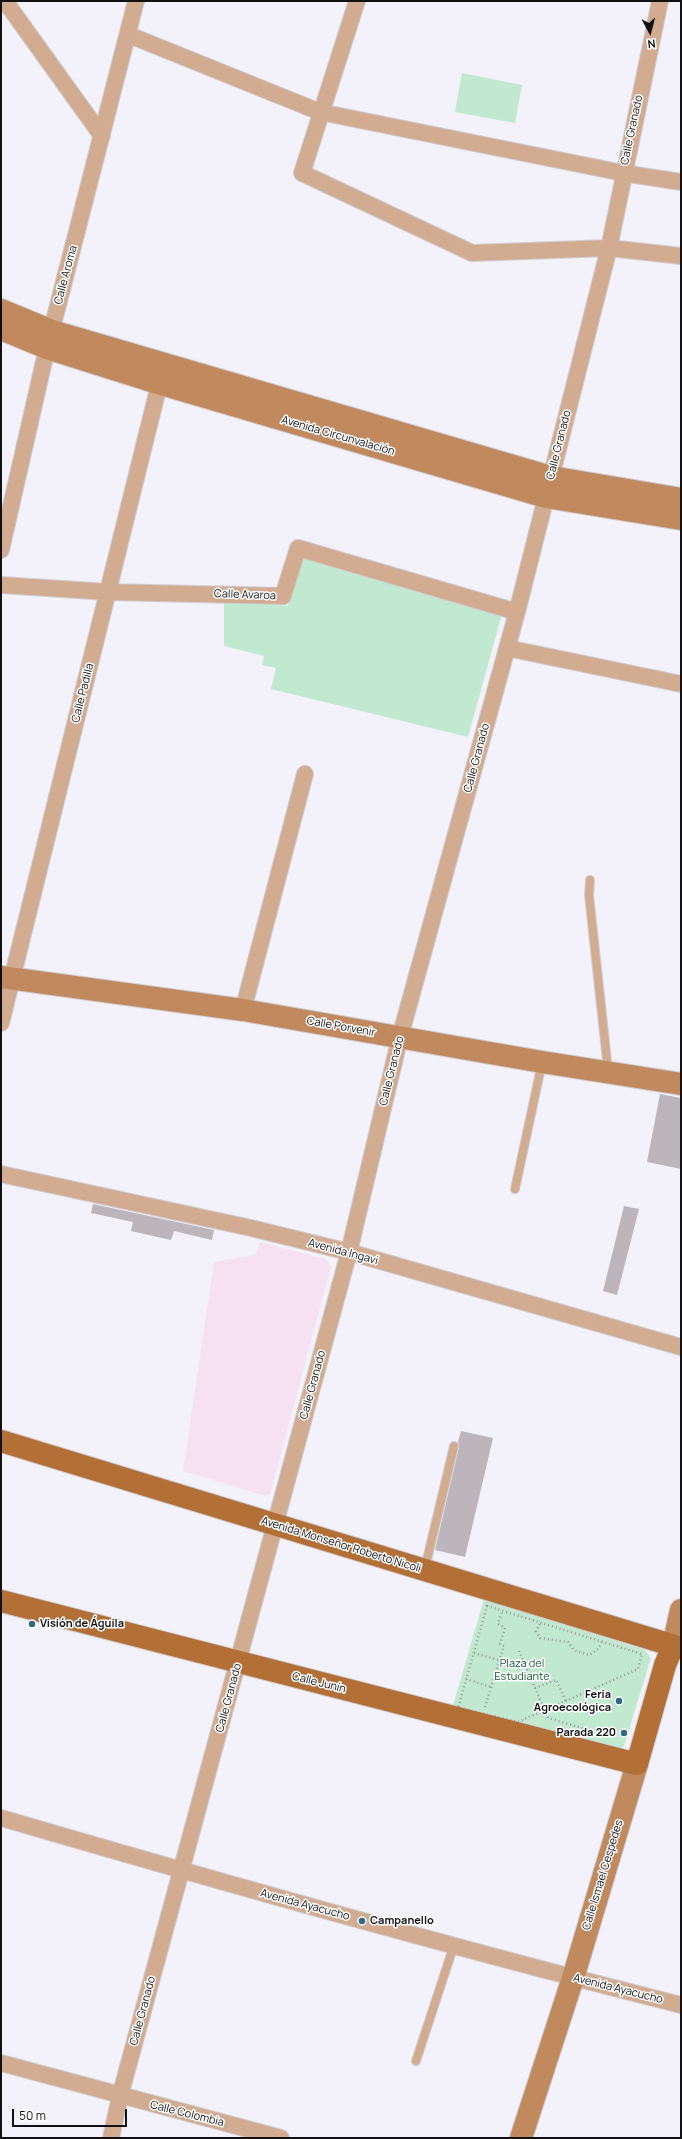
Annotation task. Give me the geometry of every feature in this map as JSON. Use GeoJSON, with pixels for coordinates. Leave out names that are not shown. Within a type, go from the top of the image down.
{"type":"FeatureCollection","features":[{"type":"Feature","properties":{"kind":"main road","name":"Avenida Circunvalación"},"geometry":{"type":"LineString","coordinates":[[1,310],[49,340]]}},
{"type":"Feature","properties":{"kind":"main road","name":"Avenida Circunvalación"},"geometry":{"type":"LineString","coordinates":[[1,329],[49,340],[549,487],[681,518]]}},
{"type":"Feature","properties":{"kind":"main road","name":"Avenida Circunvalación"},"geometry":{"type":"LineString","coordinates":[[549,487],[681,498]]}},
{"type":"Feature","properties":{"kind":"main road","name":"Calle Porvenir"},"geometry":{"type":"LineString","coordinates":[[6,978],[243,1010],[542,1062],[681,1084]]}},
{"type":"Feature","properties":{"kind":"main road","name":"Avenida Monseñor Roberto Nicoli"},"geometry":{"type":"LineString","coordinates":[[1,1441],[677,1647]]}},
{"type":"Feature","properties":{"kind":"main road","name":"Calle Junín"},"geometry":{"type":"LineString","coordinates":[[1,1601],[637,1764]]}},
{"type":"Feature","properties":{"kind":"main road","name":"Calle Ismael Cespedes"},"geometry":{"type":"LineString","coordinates":[[521,2138],[572,1978],[637,1764],[665,1665],[677,1647],[681,1610]]}},
{"type":"Feature","properties":{"kind":"street"},"geometry":{"type":"LineString","coordinates":[[5,1],[102,136]]}},
{"type":"Feature","properties":{"kind":"street","name":"Calle Aroma"},"geometry":{"type":"LineString","coordinates":[[1,550],[49,340],[129,35],[136,1]]}},
{"type":"Feature","properties":{"kind":"street"},"geometry":{"type":"LineString","coordinates":[[357,1],[320,112],[302,173],[472,253],[609,248],[681,256]]}},
{"type":"Feature","properties":{"kind":"street","name":"Calle Granado"},"geometry":{"type":"LineString","coordinates":[[111,2138],[120,2096],[349,1252],[400,1037],[517,612],[609,248],[623,173],[660,1]]}},
{"type":"Feature","properties":{"kind":"street"},"geometry":{"type":"LineString","coordinates":[[129,35],[320,112],[623,173],[681,182]]}},
{"type":"Feature","properties":{"kind":"street","name":"Calle Padilla"},"geometry":{"type":"LineString","coordinates":[[1,1023],[6,978],[108,592],[161,373]]}},
{"type":"Feature","properties":{"kind":"street","name":"Calle Avaroa"},"geometry":{"type":"LineString","coordinates":[[1,586],[108,592],[283,596],[298,548],[517,612]]}},
{"type":"Feature","properties":{"kind":"street"},"geometry":{"type":"LineString","coordinates":[[507,648],[681,684]]}},
{"type":"Feature","properties":{"kind":"street"},"geometry":{"type":"LineString","coordinates":[[243,1010],[305,774]]}},
{"type":"Feature","properties":{"kind":"street","name":"Avenida Ingavi"},"geometry":{"type":"LineString","coordinates":[[1,1174],[251,1228],[349,1252],[681,1346]]}},
{"type":"Feature","properties":{"kind":"street","name":"Avenida Ayacucho"},"geometry":{"type":"LineString","coordinates":[[1,1818],[181,1871],[572,1978],[681,2005]]}},
{"type":"Feature","properties":{"kind":"street","name":"Calle Colombia"},"geometry":{"type":"LineString","coordinates":[[1,2063],[281,2138]]}},
{"type":"Feature","properties":{"kind":"lane"},"geometry":{"type":"LineString","coordinates":[[590,880],[589,894],[608,1072]]}},
{"type":"Feature","properties":{"kind":"lane"},"geometry":{"type":"LineString","coordinates":[[515,1189],[542,1062]]}},
{"type":"Feature","properties":{"kind":"lane"},"geometry":{"type":"LineString","coordinates":[[424,1571],[454,1446]]}},
{"type":"Feature","properties":{"kind":"lane"},"geometry":{"type":"LineString","coordinates":[[416,2061],[454,1945]]}},
{"type":"Feature","properties":{"kind":"path"},"geometry":{"type":"LineString","coordinates":[[458,1708],[487,1606],[502,1611],[498,1624],[505,1628],[500,1644],[504,1646],[483,1716]]}},
{"type":"Feature","properties":{"kind":"path"},"geometry":{"type":"LineString","coordinates":[[541,1622],[536,1631],[540,1638],[568,1642],[574,1650],[589,1656],[598,1649],[602,1641]]}},
{"type":"Feature","properties":{"kind":"path"},"geometry":{"type":"LineString","coordinates":[[519,1651],[548,1718],[585,1729]]}},
{"type":"Feature","properties":{"kind":"path"},"geometry":{"type":"LineString","coordinates":[[474,1653],[509,1663]]}},
{"type":"Feature","properties":{"kind":"path"},"geometry":{"type":"LineString","coordinates":[[518,1722],[638,1669]]}},
{"type":"Feature","properties":{"kind":"path"},"geometry":{"type":"LineString","coordinates":[[466,1680],[491,1687]]}},
{"type":"Feature","properties":{"kind":"path"},"geometry":{"type":"LineString","coordinates":[[536,1688],[556,1680],[566,1701]]}},
{"type":"Feature","properties":{"kind":"shaded area"},"geometry":{"type":"Polygon","coordinates":[[[260,1242],[326,1259],[331,1267],[270,1494],[266,1496],[183,1471],[214,1262],[255,1255],[260,1242]]]}},
{"type":"Feature","properties":{"kind":"green space"},"geometry":{"type":"Polygon","coordinates":[[[462,73],[522,85],[515,123],[455,112],[462,73]]]}},
{"type":"Feature","properties":{"kind":"green space"},"geometry":{"type":"Polygon","coordinates":[[[304,555],[502,614],[468,737],[271,689],[276,668],[262,665],[264,656],[224,646],[224,595],[288,606],[304,555]]]}},
{"type":"Feature","properties":{"kind":"green space","name":"Plaza del Estudiante"},"geometry":{"type":"Polygon","coordinates":[[[484,1599],[645,1650],[651,1658],[624,1746],[618,1750],[452,1709],[484,1599]]]}},
{"type":"Feature","properties":{"kind":"building"},"geometry":{"type":"Polygon","coordinates":[[[660,1094],[681,1098],[681,1169],[647,1162],[660,1094]]]}},
{"type":"Feature","properties":{"kind":"building"},"geometry":{"type":"Polygon","coordinates":[[[93,1204],[214,1230],[212,1240],[174,1231],[171,1240],[131,1231],[133,1222],[91,1213],[93,1204]]]}},
{"type":"Feature","properties":{"kind":"building"},"geometry":{"type":"Polygon","coordinates":[[[624,1206],[639,1209],[617,1295],[603,1291],[624,1206]]]}},
{"type":"Feature","properties":{"kind":"building"},"geometry":{"type":"Polygon","coordinates":[[[461,1431],[493,1438],[465,1557],[435,1550],[459,1447],[458,1442],[461,1431]]]}},
{"type":"Feature","properties":{"kind":"place","name":"Visión de Águila"},"geometry":{"type":"Point","coordinates":[32,1624]}},
{"type":"Feature","properties":{"kind":"place","name":"Feria Agroecológica"},"geometry":{"type":"Point","coordinates":[619,1701]}},
{"type":"Feature","properties":{"kind":"place","name":"Parada 220"},"geometry":{"type":"Point","coordinates":[624,1733]}},
{"type":"Feature","properties":{"kind":"place","name":"Campanello"},"geometry":{"type":"Point","coordinates":[362,1921]}}]}
